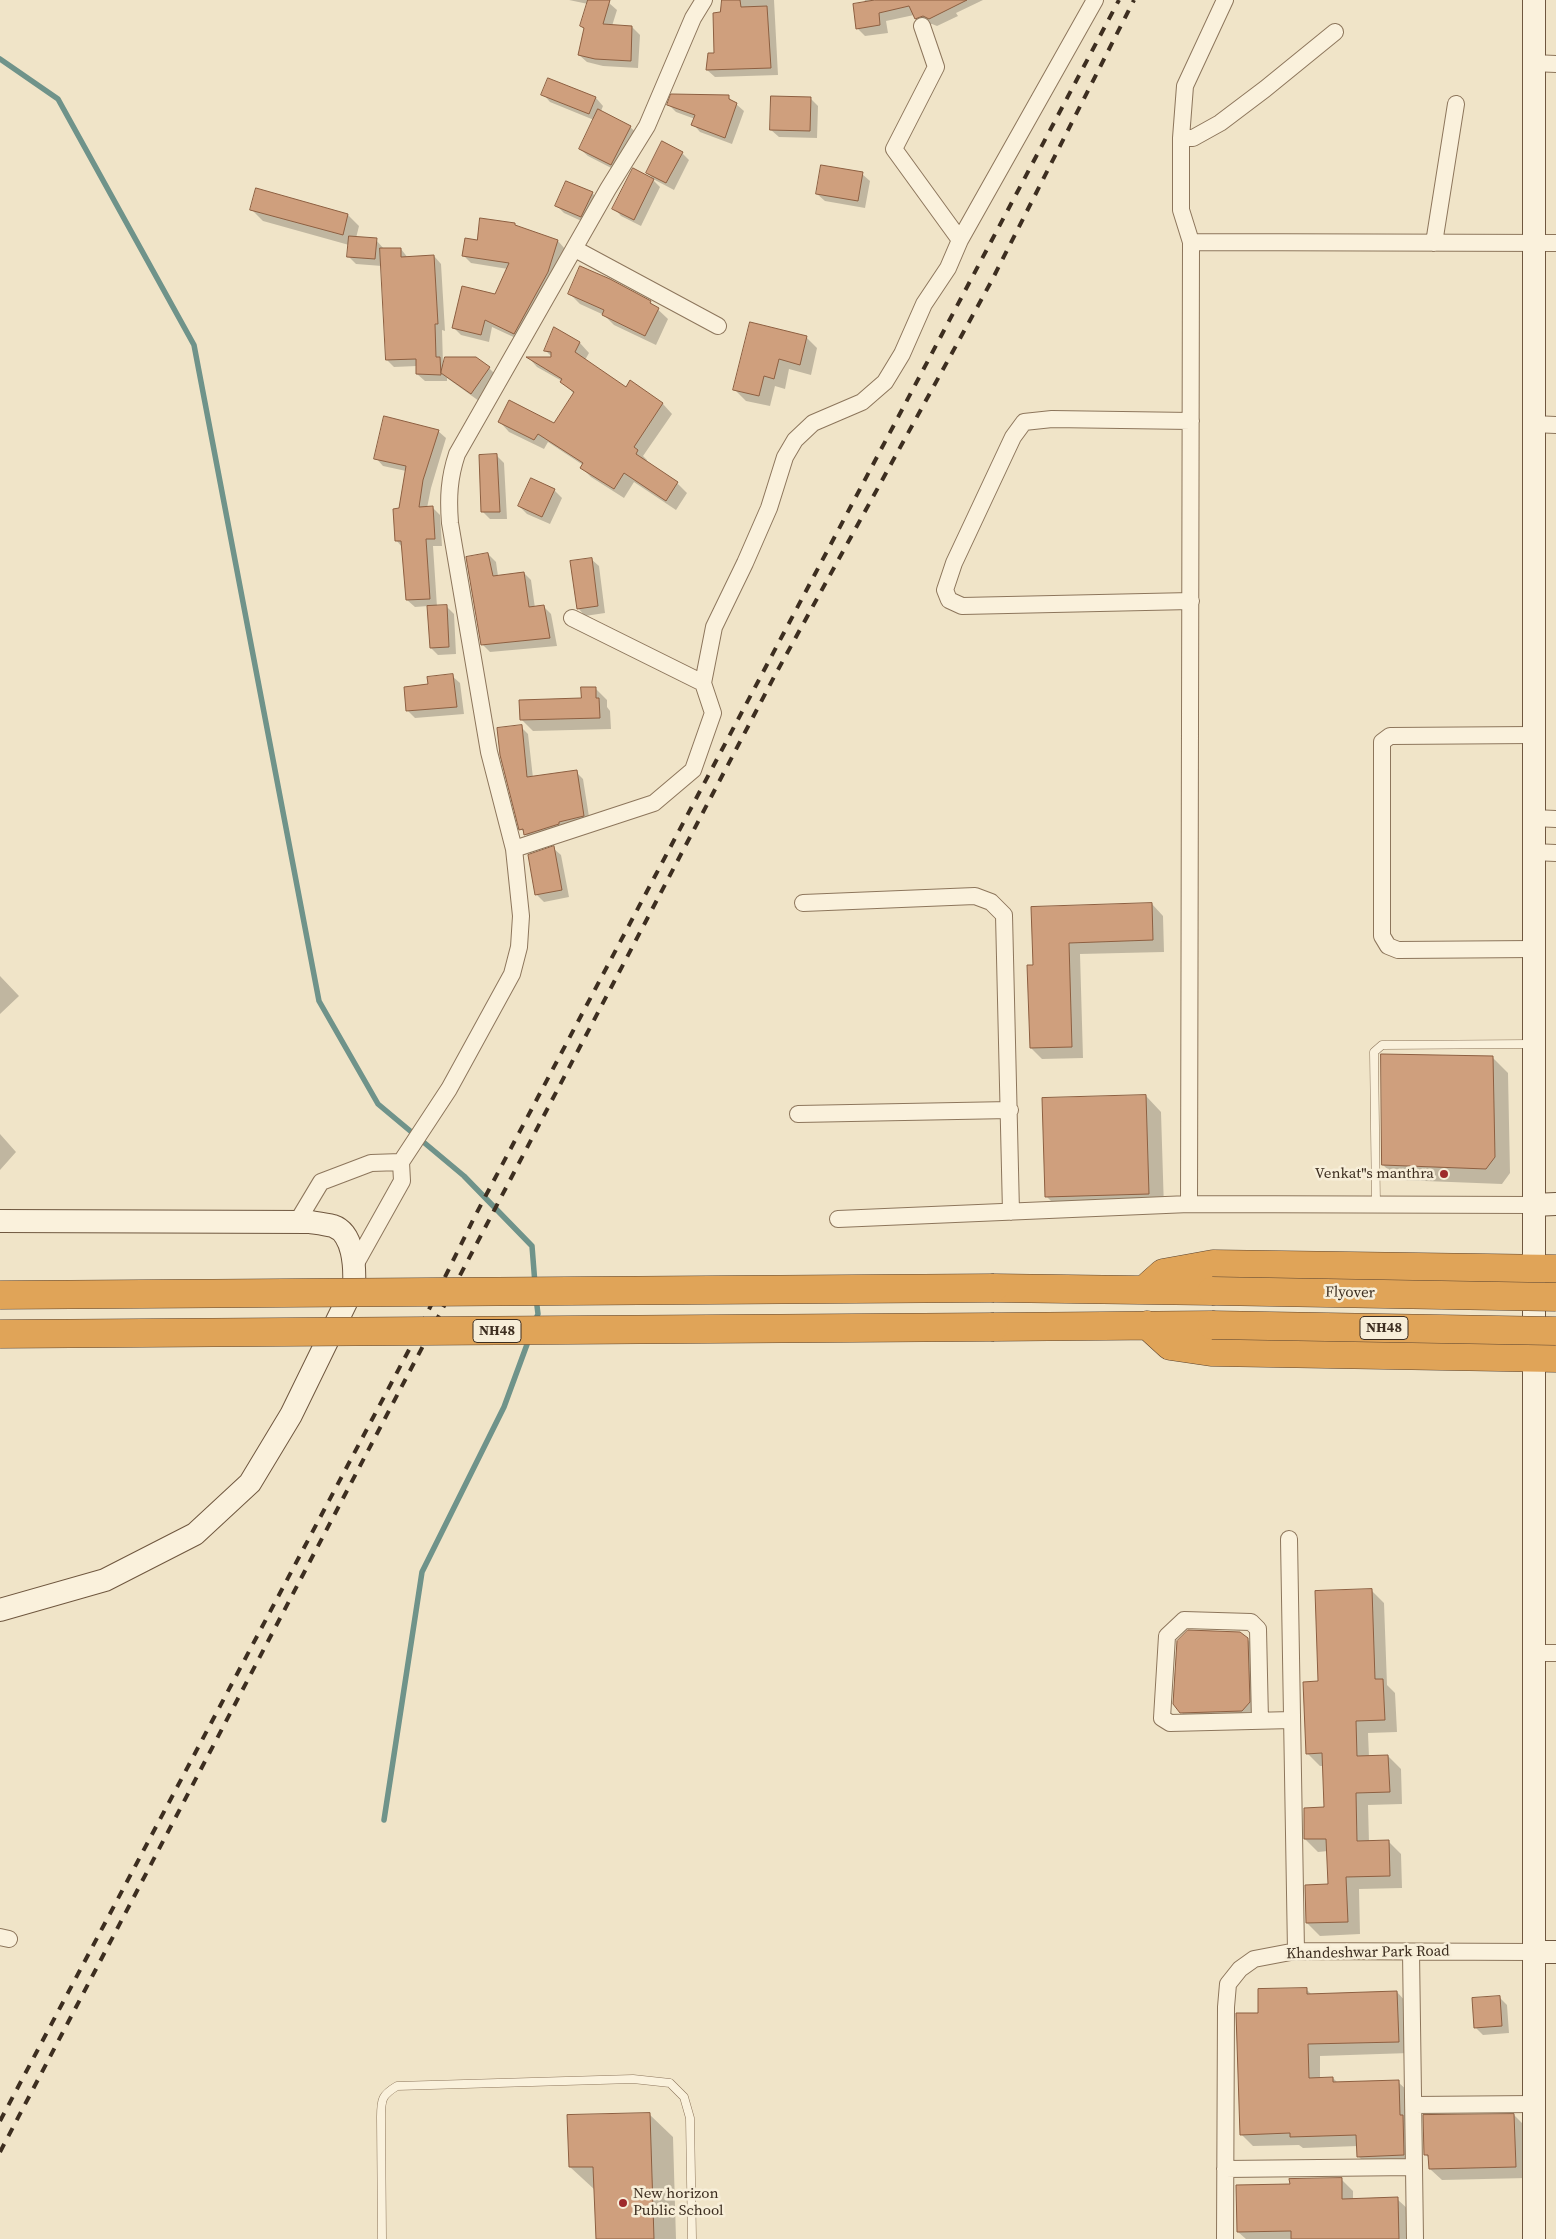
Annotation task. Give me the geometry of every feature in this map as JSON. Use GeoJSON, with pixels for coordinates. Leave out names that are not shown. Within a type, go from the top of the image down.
{"type":"FeatureCollection","features":[{"type":"Feature","properties":{"kind":"highway"},"geometry":{"type":"LineString","coordinates":[[1144,1290],[1163,1273],[1213,1264],[1545,1269]]}},
{"type":"Feature","properties":{"kind":"highway","name":"NH48"},"geometry":{"type":"LineString","coordinates":[[0,1295],[994,1288],[1144,1290]]}},
{"type":"Feature","properties":{"kind":"highway","name":"Flyover"},"geometry":{"type":"LineString","coordinates":[[1144,1290],[1556,1297]]}},
{"type":"Feature","properties":{"kind":"highway"},"geometry":{"type":"LineString","coordinates":[[1147,1325],[1170,1346],[1211,1352],[1545,1358]]}},
{"type":"Feature","properties":{"kind":"highway","name":"NH48"},"geometry":{"type":"LineString","coordinates":[[0,1334],[1147,1325],[1556,1331]]}},
{"type":"Feature","properties":{"kind":"main road"},"geometry":{"type":"LineString","coordinates":[[1534,0],[1533,1205],[1545,1269],[1545,1358],[1534,1653],[1534,2239]]}},
{"type":"Feature","properties":{"kind":"main road"},"geometry":{"type":"LineString","coordinates":[[1533,1205],[1556,1204]]}},
{"type":"Feature","properties":{"kind":"main road"},"geometry":{"type":"LineString","coordinates":[[0,1221],[310,1222],[335,1226],[349,1241],[355,1265],[354,1286],[291,1415],[250,1483],[195,1534],[114,1576],[0,1610]]}},
{"type":"Feature","properties":{"kind":"main road"},"geometry":{"type":"LineString","coordinates":[[1534,1952],[1556,1952]]}},
{"type":"Feature","properties":{"kind":"street"},"geometry":{"type":"LineString","coordinates":[[355,1265],[402,1181],[403,1159],[449,1089],[512,974],[519,947],[521,916],[514,849],[488,752],[448,497],[450,476],[457,454],[608,189],[647,126],[693,18],[704,0]]}},
{"type":"Feature","properties":{"kind":"street"},"geometry":{"type":"LineString","coordinates":[[514,849],[654,803],[693,770],[713,713],[703,683],[714,627],[769,508],[785,457],[794,440],[813,423],[862,402],[885,382],[902,354],[924,304],[948,268],[960,240],[1095,0]]}},
{"type":"Feature","properties":{"kind":"street"},"geometry":{"type":"LineString","coordinates":[[1189,1204],[1191,242],[1181,210],[1181,138],[1186,86],[1225,0]]}},
{"type":"Feature","properties":{"kind":"street"},"geometry":{"type":"LineString","coordinates":[[922,26],[936,67],[894,149],[960,240]]}},
{"type":"Feature","properties":{"kind":"street"},"geometry":{"type":"LineString","coordinates":[[1181,138],[1193,138],[1220,123],[1334,32]]}},
{"type":"Feature","properties":{"kind":"street"},"geometry":{"type":"LineString","coordinates":[[1533,63],[1556,64]]}},
{"type":"Feature","properties":{"kind":"street"},"geometry":{"type":"LineString","coordinates":[[1434,243],[1456,104]]}},
{"type":"Feature","properties":{"kind":"street"},"geometry":{"type":"LineString","coordinates":[[1191,242],[1556,244]]}},
{"type":"Feature","properties":{"kind":"street"},"geometry":{"type":"LineString","coordinates":[[575,249],[718,326]]}},
{"type":"Feature","properties":{"kind":"street"},"geometry":{"type":"LineString","coordinates":[[1191,421],[1052,419],[1024,422],[1013,437],[954,563],[945,590],[949,600],[962,606],[1191,601]]}},
{"type":"Feature","properties":{"kind":"street"},"geometry":{"type":"LineString","coordinates":[[1533,424],[1556,425]]}},
{"type":"Feature","properties":{"kind":"street"},"geometry":{"type":"LineString","coordinates":[[572,618],[703,683]]}},
{"type":"Feature","properties":{"kind":"street"},"geometry":{"type":"LineString","coordinates":[[1533,735],[1390,736],[1382,742],[1382,936],[1388,946],[1398,950],[1533,949]]}},
{"type":"Feature","properties":{"kind":"street"},"geometry":{"type":"LineString","coordinates":[[1533,818],[1556,818]]}},
{"type":"Feature","properties":{"kind":"street"},"geometry":{"type":"LineString","coordinates":[[1533,852],[1556,853]]}},
{"type":"Feature","properties":{"kind":"street"},"geometry":{"type":"LineString","coordinates":[[803,903],[974,896],[991,902],[1004,915],[1011,1212]]}},
{"type":"Feature","properties":{"kind":"street"},"geometry":{"type":"LineString","coordinates":[[798,1114],[1010,1110]]}},
{"type":"Feature","properties":{"kind":"street"},"geometry":{"type":"LineString","coordinates":[[297,1222],[321,1182],[371,1163],[403,1159]]}},
{"type":"Feature","properties":{"kind":"street"},"geometry":{"type":"LineString","coordinates":[[838,1219],[1189,1204],[1533,1205]]}},
{"type":"Feature","properties":{"kind":"street"},"geometry":{"type":"LineString","coordinates":[[1289,1539],[1296,1951]]}},
{"type":"Feature","properties":{"kind":"street"},"geometry":{"type":"LineString","coordinates":[[1260,1721],[1258,1629],[1251,1622],[1184,1620],[1167,1636],[1162,1718],[1170,1723],[1260,1721],[1292,1720]]}},
{"type":"Feature","properties":{"kind":"street"},"geometry":{"type":"LineString","coordinates":[[1534,1653],[1556,1653]]}},
{"type":"Feature","properties":{"kind":"street","name":"Khandeshwar Park Road"},"geometry":{"type":"LineString","coordinates":[[1225,2239],[1226,2007],[1228,1984],[1240,1969],[1254,1959],[1296,1951],[1534,1952]]}},
{"type":"Feature","properties":{"kind":"street"},"geometry":{"type":"LineString","coordinates":[[1411,1952],[1415,2239]]}},
{"type":"Feature","properties":{"kind":"street"},"geometry":{"type":"LineString","coordinates":[[1414,2105],[1534,2104]]}},
{"type":"Feature","properties":{"kind":"street"},"geometry":{"type":"LineString","coordinates":[[1225,2169],[1414,2167]]}},
{"type":"Feature","properties":{"kind":"lane"},"geometry":{"type":"LineString","coordinates":[[1376,1204],[1374,1052],[1382,1045],[1533,1044]]}},
{"type":"Feature","properties":{"kind":"lane"},"geometry":{"type":"LineString","coordinates":[[382,2239],[380,2117],[381,2102],[386,2092],[397,2086],[633,2079],[670,2083],[684,2097],[690,2118],[692,2239]]}},
{"type":"Feature","properties":{"kind":"building"},"geometry":{"type":"Polygon","coordinates":[[[588,0],[610,0],[603,24],[632,26],[631,61],[595,59],[578,55],[584,28],[580,26],[588,0]]]}},
{"type":"Feature","properties":{"kind":"building"},"geometry":{"type":"Polygon","coordinates":[[[722,0],[740,0],[741,7],[767,6],[771,68],[706,70],[708,53],[714,53],[713,13],[720,12],[722,0]]]}},
{"type":"Feature","properties":{"kind":"building"},"geometry":{"type":"Polygon","coordinates":[[[875,0],[967,0],[929,19],[923,16],[915,19],[909,6],[879,13],[880,25],[856,29],[853,4],[875,0]]]}},
{"type":"Feature","properties":{"kind":"building"},"geometry":{"type":"Polygon","coordinates":[[[548,78],[596,97],[589,114],[541,95],[548,78]]]}},
{"type":"Feature","properties":{"kind":"building"},"geometry":{"type":"Polygon","coordinates":[[[671,94],[729,95],[729,99],[737,103],[725,138],[691,125],[695,115],[667,105],[671,94]]]}},
{"type":"Feature","properties":{"kind":"building"},"geometry":{"type":"Polygon","coordinates":[[[771,96],[811,97],[810,131],[770,130],[771,96]]]}},
{"type":"Feature","properties":{"kind":"building"},"geometry":{"type":"Polygon","coordinates":[[[598,109],[631,126],[611,165],[579,149],[598,109]]]}},
{"type":"Feature","properties":{"kind":"building"},"geometry":{"type":"Polygon","coordinates":[[[662,141],[683,152],[666,183],[646,173],[662,141]]]}},
{"type":"Feature","properties":{"kind":"building"},"geometry":{"type":"Polygon","coordinates":[[[821,165],[863,172],[858,201],[816,194],[821,165]]]}},
{"type":"Feature","properties":{"kind":"building"},"geometry":{"type":"Polygon","coordinates":[[[633,168],[654,179],[634,220],[612,209],[633,168]]]}},
{"type":"Feature","properties":{"kind":"building"},"geometry":{"type":"Polygon","coordinates":[[[566,181],[593,192],[581,217],[555,206],[566,181]]]}},
{"type":"Feature","properties":{"kind":"building"},"geometry":{"type":"Polygon","coordinates":[[[256,188],[348,214],[343,235],[250,210],[256,188]]]}},
{"type":"Feature","properties":{"kind":"building"},"geometry":{"type":"Polygon","coordinates":[[[480,218],[515,223],[515,225],[558,240],[548,272],[514,334],[485,320],[481,335],[452,328],[462,286],[495,294],[509,263],[462,256],[465,238],[477,240],[480,218]]]}},
{"type":"Feature","properties":{"kind":"building"},"geometry":{"type":"Polygon","coordinates":[[[349,236],[377,238],[375,259],[347,257],[349,236]]]}},
{"type":"Feature","properties":{"kind":"building"},"geometry":{"type":"Polygon","coordinates":[[[380,248],[401,248],[401,257],[434,255],[438,324],[435,324],[436,357],[440,357],[441,375],[416,374],[416,359],[386,360],[380,248]]]}},
{"type":"Feature","properties":{"kind":"building"},"geometry":{"type":"Polygon","coordinates":[[[580,266],[610,279],[651,301],[650,303],[659,308],[645,336],[602,315],[604,310],[568,294],[580,266]]]}},
{"type":"Feature","properties":{"kind":"building"},"geometry":{"type":"Polygon","coordinates":[[[750,322],[807,336],[800,365],[779,359],[774,379],[764,376],[759,396],[733,390],[750,322]]]}},
{"type":"Feature","properties":{"kind":"building"},"geometry":{"type":"Polygon","coordinates":[[[554,327],[580,342],[575,352],[626,387],[630,380],[663,403],[634,447],[638,450],[636,454],[678,482],[666,501],[624,473],[614,489],[580,468],[583,463],[538,434],[534,440],[498,422],[509,400],[554,423],[574,392],[560,382],[562,379],[526,357],[551,357],[551,352],[544,351],[554,327]]]}},
{"type":"Feature","properties":{"kind":"building"},"geometry":{"type":"Polygon","coordinates":[[[445,357],[476,357],[490,367],[471,394],[441,373],[445,357]]]}},
{"type":"Feature","properties":{"kind":"building"},"geometry":{"type":"Polygon","coordinates":[[[384,416],[439,430],[423,480],[419,507],[433,506],[435,539],[426,539],[430,599],[406,600],[401,541],[395,541],[393,509],[399,508],[406,466],[374,459],[384,416]]]}},
{"type":"Feature","properties":{"kind":"building"},"geometry":{"type":"Polygon","coordinates":[[[497,454],[500,512],[481,512],[479,455],[497,454]]]}},
{"type":"Feature","properties":{"kind":"building"},"geometry":{"type":"Polygon","coordinates":[[[531,478],[555,489],[542,517],[518,506],[531,478]]]}},
{"type":"Feature","properties":{"kind":"building"},"geometry":{"type":"Polygon","coordinates":[[[488,553],[493,576],[524,572],[529,607],[544,605],[550,638],[481,645],[466,557],[488,553]]]}},
{"type":"Feature","properties":{"kind":"building"},"geometry":{"type":"Polygon","coordinates":[[[592,558],[598,606],[577,609],[570,561],[592,558]]]}},
{"type":"Feature","properties":{"kind":"building"},"geometry":{"type":"Polygon","coordinates":[[[447,605],[449,647],[430,648],[427,606],[447,605]]]}},
{"type":"Feature","properties":{"kind":"building"},"geometry":{"type":"Polygon","coordinates":[[[453,674],[457,707],[406,711],[404,687],[428,684],[427,677],[453,674]]]}},
{"type":"Feature","properties":{"kind":"building"},"geometry":{"type":"Polygon","coordinates":[[[581,687],[596,687],[596,698],[599,698],[600,718],[520,720],[519,700],[581,698],[581,687]]]}},
{"type":"Feature","properties":{"kind":"building"},"geometry":{"type":"Polygon","coordinates":[[[522,725],[527,777],[577,770],[584,816],[559,822],[559,824],[524,835],[523,829],[519,830],[500,755],[497,728],[522,725]]]}},
{"type":"Feature","properties":{"kind":"building"},"geometry":{"type":"Polygon","coordinates":[[[554,846],[562,890],[535,895],[528,855],[554,846]]]}},
{"type":"Feature","properties":{"kind":"building"},"geometry":{"type":"Polygon","coordinates":[[[1152,903],[1153,940],[1069,943],[1072,1047],[1030,1048],[1027,965],[1033,965],[1031,907],[1152,903]]]}},
{"type":"Feature","properties":{"kind":"building"},"geometry":{"type":"Polygon","coordinates":[[[1381,1054],[1493,1056],[1495,1157],[1486,1169],[1382,1165],[1381,1054]]]}},
{"type":"Feature","properties":{"kind":"building"},"geometry":{"type":"Polygon","coordinates":[[[1146,1095],[1149,1194],[1045,1197],[1042,1098],[1146,1095]]]}},
{"type":"Feature","properties":{"kind":"building"},"geometry":{"type":"Polygon","coordinates":[[[1372,1589],[1375,1679],[1383,1679],[1385,1720],[1356,1721],[1357,1756],[1388,1755],[1390,1792],[1356,1793],[1357,1841],[1389,1840],[1390,1876],[1346,1877],[1348,1922],[1306,1923],[1305,1885],[1328,1884],[1326,1839],[1304,1839],[1304,1808],[1324,1807],[1322,1753],[1306,1754],[1303,1682],[1318,1681],[1315,1591],[1372,1589]]]}},
{"type":"Feature","properties":{"kind":"building"},"geometry":{"type":"Polygon","coordinates":[[[1188,1630],[1240,1632],[1248,1638],[1250,1702],[1242,1711],[1180,1713],[1173,1704],[1177,1641],[1188,1630]]]}},
{"type":"Feature","properties":{"kind":"building"},"geometry":{"type":"Polygon","coordinates":[[[1307,1988],[1307,1994],[1397,1991],[1399,2042],[1308,2044],[1309,2078],[1333,2077],[1333,2082],[1399,2080],[1400,2115],[1403,2115],[1404,2155],[1357,2157],[1356,2135],[1290,2137],[1290,2133],[1240,2135],[1236,2013],[1258,2013],[1258,1989],[1307,1988]]]}},
{"type":"Feature","properties":{"kind":"building"},"geometry":{"type":"Polygon","coordinates":[[[1500,1996],[1502,2026],[1474,2028],[1472,1998],[1500,1996]]]}},
{"type":"Feature","properties":{"kind":"building","name":"New horizon Public School"},"geometry":{"type":"Polygon","coordinates":[[[650,2113],[654,2239],[596,2239],[593,2167],[569,2167],[567,2115],[650,2113]]]}},
{"type":"Feature","properties":{"kind":"building"},"geometry":{"type":"Polygon","coordinates":[[[1514,2114],[1516,2167],[1429,2169],[1428,2155],[1424,2155],[1423,2115],[1514,2114]]]}},
{"type":"Feature","properties":{"kind":"building"},"geometry":{"type":"Polygon","coordinates":[[[1342,2178],[1342,2199],[1398,2197],[1399,2239],[1291,2239],[1291,2231],[1237,2232],[1236,2185],[1290,2184],[1289,2179],[1342,2178]]]}},
{"type":"Feature","properties":{"kind":"waterway"},"geometry":{"type":"LineString","coordinates":[[0,59],[58,99],[194,345],[319,1001],[378,1104],[464,1176],[532,1246],[535,1284]]}},
{"type":"Feature","properties":{"kind":"waterway"},"geometry":{"type":"LineString","coordinates":[[534,1323],[538,1314],[536,1298]]}},
{"type":"Feature","properties":{"kind":"waterway"},"geometry":{"type":"LineString","coordinates":[[384,1820],[422,1572],[504,1407],[529,1339]]}},
{"type":"Feature","properties":{"kind":"railway"},"geometry":{"type":"LineString","coordinates":[[0,2121],[411,1346],[475,1216],[1119,0]]}},
{"type":"Feature","properties":{"kind":"railway"},"geometry":{"type":"LineString","coordinates":[[0,2152],[774,677],[991,282],[1134,0]]}},
{"type":"Feature","properties":{"kind":"place","name":"Venkat\"s manthra"},"geometry":{"type":"Point","coordinates":[1444,1174]}},
{"type":"Feature","properties":{"kind":"place","name":"New horizon Public School"},"geometry":{"type":"Point","coordinates":[623,2203]}}]}
